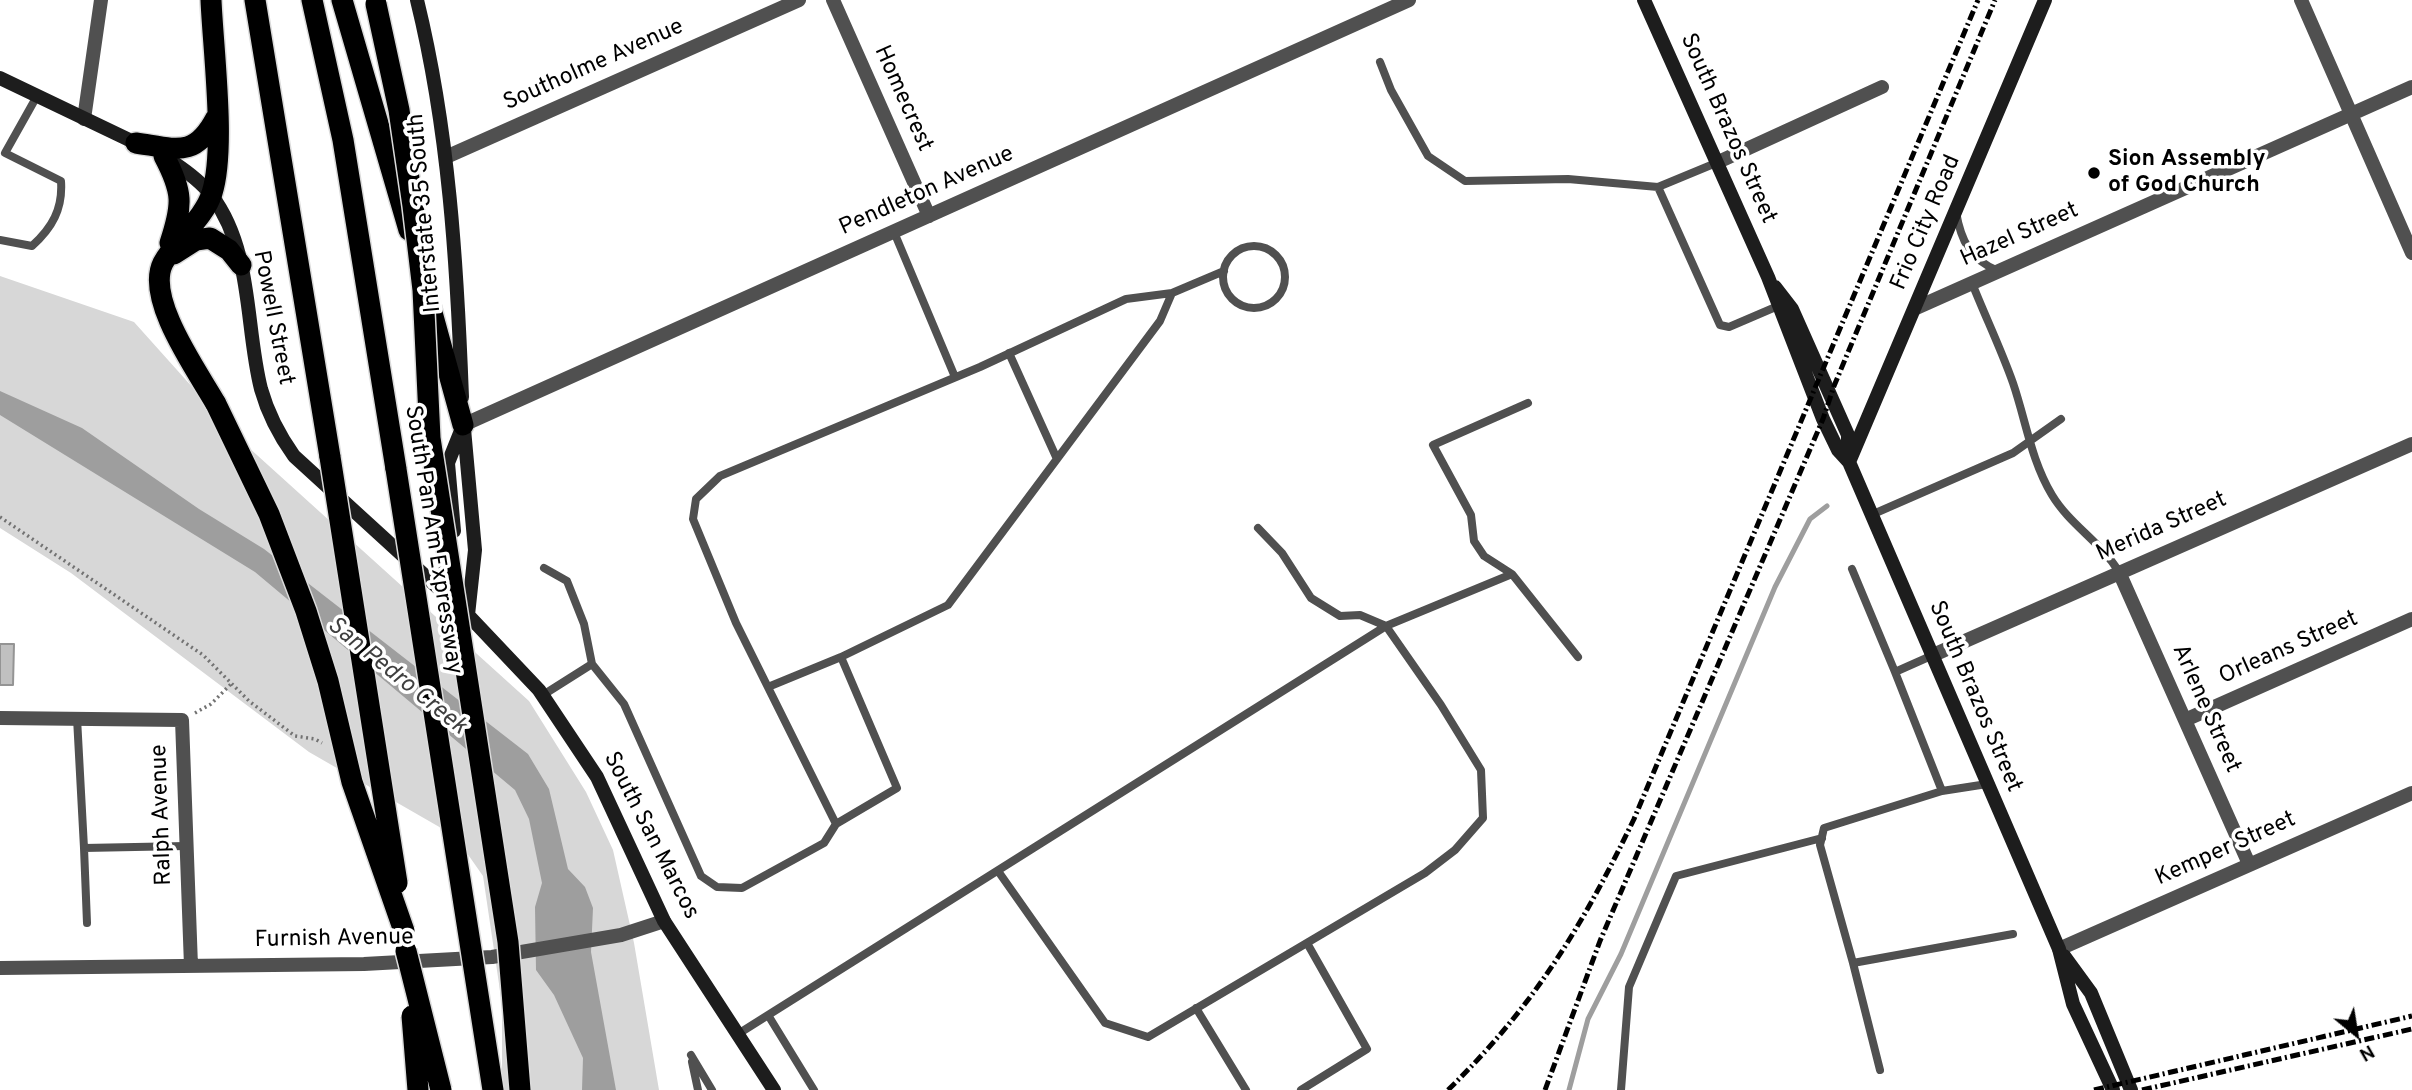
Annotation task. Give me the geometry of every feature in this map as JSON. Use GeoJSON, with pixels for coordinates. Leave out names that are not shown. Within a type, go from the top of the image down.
{"type":"FeatureCollection","features":[{"type":"Feature","properties":{"kind":"highway"},"geometry":{"type":"LineString","coordinates":[[162,264],[212,195],[218,165],[211,0]]}},
{"type":"Feature","properties":{"kind":"highway"},"geometry":{"type":"LineString","coordinates":[[255,0],[330,457],[405,941],[418,1090]]}},
{"type":"Feature","properties":{"kind":"highway","name":"South Pan Am Expressway"},"geometry":{"type":"LineString","coordinates":[[312,0],[343,140],[493,1090]]}},
{"type":"Feature","properties":{"kind":"highway"},"geometry":{"type":"LineString","coordinates":[[342,0],[463,425]]}},
{"type":"Feature","properties":{"kind":"highway"},"geometry":{"type":"LineString","coordinates":[[376,2],[399,110],[413,206],[422,290],[431,449],[507,930],[520,1090]]}},
{"type":"Feature","properties":{"kind":"highway"},"geometry":{"type":"LineString","coordinates":[[136,143],[188,148],[204,140],[216,116]]}},
{"type":"Feature","properties":{"kind":"highway"},"geometry":{"type":"LineString","coordinates":[[164,156],[178,182],[182,201],[162,264],[158,286],[160,299],[216,404],[269,514],[306,611],[331,692],[352,782],[405,941],[441,1090]]}},
{"type":"Feature","properties":{"kind":"highway"},"geometry":{"type":"LineString","coordinates":[[162,264],[179,249],[197,240],[210,238],[229,250],[241,265]]}},
{"type":"Feature","properties":{"kind":"street"},"geometry":{"type":"LineString","coordinates":[[84,119],[101,0]]}},
{"type":"Feature","properties":{"kind":"street","name":"Interstate 35 South"},"geometry":{"type":"LineString","coordinates":[[416,0],[440,104],[446,157],[463,425],[475,550],[468,615]]}},
{"type":"Feature","properties":{"kind":"street","name":"Southolme Avenue"},"geometry":{"type":"LineString","coordinates":[[446,157],[799,0]]}},
{"type":"Feature","properties":{"kind":"street","name":"Homecrest"},"geometry":{"type":"LineString","coordinates":[[833,0],[929,216]]}},
{"type":"Feature","properties":{"kind":"street","name":"Pendleton Avenue"},"geometry":{"type":"LineString","coordinates":[[463,425],[1409,0]]}},
{"type":"Feature","properties":{"kind":"street","name":"South Brazos Street"},"geometry":{"type":"LineString","coordinates":[[1644,0],[1768,277],[1823,419],[1838,450],[1849,462],[2059,949],[2073,1004],[2113,1090]]}},
{"type":"Feature","properties":{"kind":"street","name":"Frio City Road"},"geometry":{"type":"LineString","coordinates":[[1849,462],[2045,0]]}},
{"type":"Feature","properties":{"kind":"street"},"geometry":{"type":"LineString","coordinates":[[2301,0],[2412,253]]}},
{"type":"Feature","properties":{"kind":"street","name":"Powell Street"},"geometry":{"type":"LineString","coordinates":[[0,78],[164,156],[212,195],[227,223],[241,265],[261,388],[275,429],[293,456],[468,615]]}},
{"type":"Feature","properties":{"kind":"street"},"geometry":{"type":"LineString","coordinates":[[1716,163],[1882,87]]}},
{"type":"Feature","properties":{"kind":"street","name":"Hazel Street"},"geometry":{"type":"LineString","coordinates":[[1916,308],[2412,87]]}},
{"type":"Feature","properties":{"kind":"street","name":"South Brazos Street"},"geometry":{"type":"LineString","coordinates":[[1768,277],[1792,309],[1848,435],[1849,462]]}},
{"type":"Feature","properties":{"kind":"street","name":"Merida Street"},"geometry":{"type":"LineString","coordinates":[[1931,656],[2412,444]]}},
{"type":"Feature","properties":{"kind":"street","name":"Arlene Street"},"geometry":{"type":"LineString","coordinates":[[2119,572],[2249,864]]}},
{"type":"Feature","properties":{"kind":"street","name":"South San Marcos"},"geometry":{"type":"LineString","coordinates":[[468,615],[506,652],[543,695],[597,777],[664,920],[774,1090]]}},
{"type":"Feature","properties":{"kind":"street","name":"Orleans Street"},"geometry":{"type":"LineString","coordinates":[[2185,720],[2412,619]]}},
{"type":"Feature","properties":{"kind":"street","name":"Ralph Avenue"},"geometry":{"type":"LineString","coordinates":[[0,718],[182,719],[191,966]]}},
{"type":"Feature","properties":{"kind":"street","name":"Kemper Street"},"geometry":{"type":"LineString","coordinates":[[2059,949],[2412,793]]}},
{"type":"Feature","properties":{"kind":"street","name":"Furnish Avenue"},"geometry":{"type":"LineString","coordinates":[[0,968],[364,964],[492,957],[640,930],[664,920]]}},
{"type":"Feature","properties":{"kind":"street","name":"South Brazos Street"},"geometry":{"type":"LineString","coordinates":[[2059,949],[2091,993],[2131,1090]]}},
{"type":"Feature","properties":{"kind":"lane"},"geometry":{"type":"LineString","coordinates":[[1380,62],[1391,90],[1428,156],[1465,181],[1568,179],[1658,187],[1716,163]]}},
{"type":"Feature","properties":{"kind":"lane"},"geometry":{"type":"LineString","coordinates":[[0,240],[32,246],[49,230],[62,199],[61,181],[3,152],[37,96]]}},
{"type":"Feature","properties":{"kind":"lane"},"geometry":{"type":"LineString","coordinates":[[1658,187],[1720,325],[1729,327],[1778,306]]}},
{"type":"Feature","properties":{"kind":"lane"},"geometry":{"type":"LineString","coordinates":[[1956,212],[1961,236],[1971,254],[1998,271]]}},
{"type":"Feature","properties":{"kind":"lane"},"geometry":{"type":"LineString","coordinates":[[894,232],[955,377]]}},
{"type":"Feature","properties":{"kind":"lane"},"geometry":{"type":"LineString","coordinates":[[836,824],[736,623],[693,520],[696,499],[720,475],[955,377],[1126,299],[1172,293],[1224,271],[1228,261],[1244,248],[1265,248],[1281,262],[1285,282],[1282,291],[1268,305],[1249,307],[1232,298],[1224,281],[1224,271]]}},
{"type":"Feature","properties":{"kind":"lane"},"geometry":{"type":"LineString","coordinates":[[1972,283],[2013,383],[2029,443],[2052,494],[2071,522],[2095,542],[2119,572]]}},
{"type":"Feature","properties":{"kind":"lane"},"geometry":{"type":"LineString","coordinates":[[768,687],[841,657],[948,605],[1160,321],[1172,293]]}},
{"type":"Feature","properties":{"kind":"lane"},"geometry":{"type":"LineString","coordinates":[[1009,353],[1057,459]]}},
{"type":"Feature","properties":{"kind":"lane"},"geometry":{"type":"LineString","coordinates":[[1528,403],[1433,445],[1471,515],[1474,541],[1485,556],[1511,574],[1578,657]]}},
{"type":"Feature","properties":{"kind":"lane"},"geometry":{"type":"LineString","coordinates":[[1871,515],[2013,453],[2061,419]]}},
{"type":"Feature","properties":{"kind":"lane"},"geometry":{"type":"LineString","coordinates":[[998,871],[1105,1023],[1148,1037],[1425,873],[1455,850],[1483,818],[1481,770],[1441,705],[1386,626],[1360,615],[1340,616],[1317,603],[1282,553],[1258,528]]}},
{"type":"Feature","properties":{"kind":"lane"},"geometry":{"type":"LineString","coordinates":[[544,568],[567,582],[584,624],[593,664],[624,704],[701,876],[716,887],[742,888],[824,843],[836,824],[897,788],[841,657]]}},
{"type":"Feature","properties":{"kind":"lane"},"geometry":{"type":"LineString","coordinates":[[1852,569],[1942,791]]}},
{"type":"Feature","properties":{"kind":"lane"},"geometry":{"type":"LineString","coordinates":[[738,1034],[1386,626],[1511,574]]}},
{"type":"Feature","properties":{"kind":"lane"},"geometry":{"type":"LineString","coordinates":[[1895,672],[1931,656]]}},
{"type":"Feature","properties":{"kind":"lane"},"geometry":{"type":"LineString","coordinates":[[543,695],[593,664]]}},
{"type":"Feature","properties":{"kind":"lane"},"geometry":{"type":"LineString","coordinates":[[77,718],[87,923]]}},
{"type":"Feature","properties":{"kind":"lane"},"geometry":{"type":"LineString","coordinates":[[1880,1070],[1820,845],[1824,828],[1942,791],[1987,784]]}},
{"type":"Feature","properties":{"kind":"lane"},"geometry":{"type":"LineString","coordinates":[[1621,1090],[1629,987],[1676,876],[1822,838]]}},
{"type":"Feature","properties":{"kind":"lane"},"geometry":{"type":"LineString","coordinates":[[84,848],[186,846]]}},
{"type":"Feature","properties":{"kind":"lane"},"geometry":{"type":"LineString","coordinates":[[1853,963],[2013,934]]}},
{"type":"Feature","properties":{"kind":"lane"},"geometry":{"type":"LineString","coordinates":[[1301,1090],[1367,1049],[1307,943]]}},
{"type":"Feature","properties":{"kind":"lane"},"geometry":{"type":"LineString","coordinates":[[1196,1008],[1245,1090]]}},
{"type":"Feature","properties":{"kind":"lane"},"geometry":{"type":"LineString","coordinates":[[768,1015],[814,1090]]}},
{"type":"Feature","properties":{"kind":"lane"},"geometry":{"type":"LineString","coordinates":[[698,1090],[691,1055],[712,1090]]}},
{"type":"Feature","properties":{"kind":"path"},"geometry":{"type":"LineString","coordinates":[[0,517],[203,655],[231,684],[295,736],[315,739],[332,749]]}},
{"type":"Feature","properties":{"kind":"path"},"geometry":{"type":"LineString","coordinates":[[182,719],[211,704],[231,684]]}},
{"type":"Feature","properties":{"kind":"shaded area"},"geometry":{"type":"Polygon","coordinates":[[[0,276],[134,322],[237,437],[529,701],[586,792],[613,850],[634,943],[659,1090],[502,1090],[502,1004],[483,876],[455,836],[309,752],[71,573],[0,528],[0,276]]]}},
{"type":"Feature","properties":{"kind":"water","name":"San Pedro Creek"},"geometry":{"type":"Polygon","coordinates":[[[0,391],[82,428],[199,509],[264,549],[528,754],[549,789],[568,869],[585,887],[593,908],[591,952],[616,1090],[582,1090],[583,1058],[554,995],[536,970],[535,907],[542,883],[529,819],[515,790],[255,572],[0,415],[0,391]]]}},
{"type":"Feature","properties":{"kind":"building"},"geometry":{"type":"Polygon","coordinates":[[[0,644],[14,644],[13,685],[0,685],[0,644]]]}},
{"type":"Feature","properties":{"kind":"waterway"},"geometry":{"type":"LineString","coordinates":[[1569,1090],[1588,1019],[1621,954],[1775,587],[1810,519],[1827,506]]}},
{"type":"Feature","properties":{"kind":"railway"},"geometry":{"type":"LineString","coordinates":[[1448,1090],[1506,1027],[1554,963],[1595,895],[1634,819],[1978,0]]}},
{"type":"Feature","properties":{"kind":"railway"},"geometry":{"type":"LineString","coordinates":[[1545,1090],[1600,941],[1823,419],[1834,386],[1995,0]]}},
{"type":"Feature","properties":{"kind":"railway"},"geometry":{"type":"LineString","coordinates":[[2094,1090],[2412,1016]]}},
{"type":"Feature","properties":{"kind":"railway"},"geometry":{"type":"LineString","coordinates":[[2142,1090],[2412,1029]]}},
{"type":"Feature","properties":{"kind":"place","name":"Sion Assembly of God Church"},"geometry":{"type":"Point","coordinates":[2094,173]}}]}
